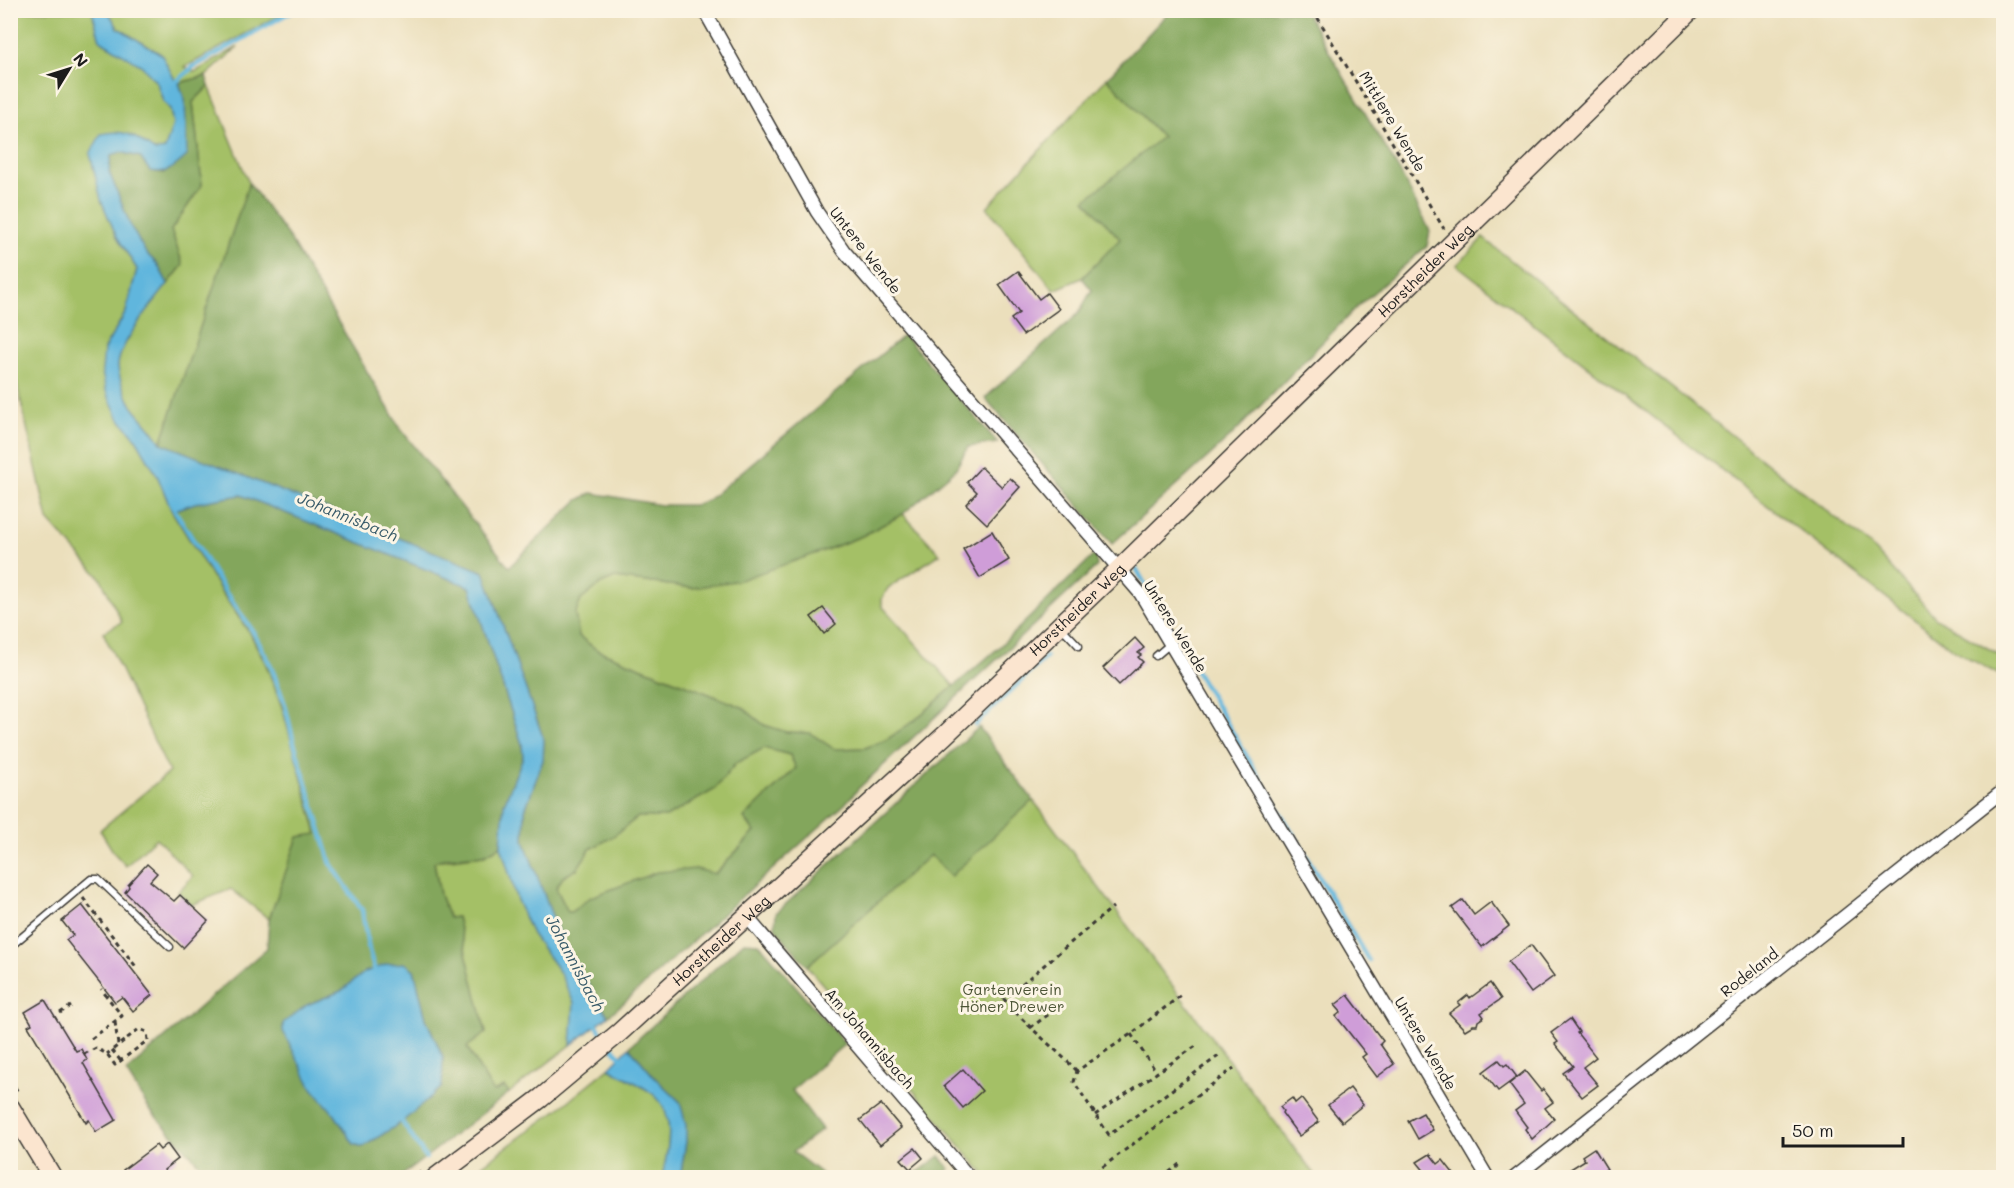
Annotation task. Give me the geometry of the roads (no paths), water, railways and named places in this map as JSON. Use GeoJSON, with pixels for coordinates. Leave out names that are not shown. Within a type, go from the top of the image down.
{"type":"FeatureCollection","features":[{"type":"Feature","properties":{"kind":"street","name":"Untere Wende"},"geometry":{"type":"LineString","coordinates":[[704,10],[817,212],[844,251],[1140,593],[1488,1178]]}},
{"type":"Feature","properties":{"kind":"street","name":"Horstheider Weg"},"geometry":{"type":"LineString","coordinates":[[435,1178],[541,1098],[620,1032],[944,736],[1456,241],[1691,10]]}},
{"type":"Feature","properties":{"kind":"street","name":"Rodeland"},"geometry":{"type":"LineString","coordinates":[[1514,1178],[2004,790]]}},
{"type":"Feature","properties":{"kind":"street","name":"Am Johannisbach"},"geometry":{"type":"LineString","coordinates":[[747,917],[970,1178]]}},
{"type":"Feature","properties":{"kind":"street"},"geometry":{"type":"LineString","coordinates":[[10,1107],[46,1175]]}},
{"type":"Feature","properties":{"kind":"lane"},"geometry":{"type":"LineString","coordinates":[[2000,10],[2004,19]]}},
{"type":"Feature","properties":{"kind":"lane"},"geometry":{"type":"LineString","coordinates":[[1060,625],[1079,646]]}},
{"type":"Feature","properties":{"kind":"lane"},"geometry":{"type":"LineString","coordinates":[[1156,656],[1170,643]]}},
{"type":"Feature","properties":{"kind":"lane"},"geometry":{"type":"LineString","coordinates":[[10,947],[91,879],[98,879],[170,947]]}},
{"type":"Feature","properties":{"kind":"water"},"geometry":{"type":"Polygon","coordinates":[[[92,11],[108,11],[118,28],[161,54],[179,83],[185,101],[187,156],[174,167],[162,172],[150,171],[140,157],[121,152],[111,155],[109,172],[131,227],[168,284],[130,336],[119,358],[118,367],[126,395],[161,443],[484,572],[544,740],[543,760],[525,810],[524,841],[561,940],[608,1016],[571,1045],[574,1003],[559,971],[532,934],[517,900],[501,846],[504,804],[523,757],[522,744],[470,587],[241,495],[195,503],[172,511],[157,475],[135,437],[118,417],[106,391],[102,372],[104,349],[126,312],[137,269],[116,235],[101,200],[90,154],[101,134],[110,132],[130,135],[155,151],[165,149],[173,124],[170,109],[163,101],[157,83],[142,66],[100,40],[92,11]]]}},
{"type":"Feature","properties":{"kind":"water"},"geometry":{"type":"Polygon","coordinates":[[[405,963],[414,970],[426,1019],[443,1057],[442,1087],[402,1122],[363,1147],[354,1144],[335,1115],[312,1088],[283,1031],[283,1023],[307,1005],[341,991],[365,972],[388,964],[405,963]]]}},
{"type":"Feature","properties":{"kind":"water"},"geometry":{"type":"Polygon","coordinates":[[[629,1047],[655,1078],[680,1102],[686,1125],[686,1142],[680,1177],[662,1177],[669,1133],[661,1102],[648,1090],[609,1068],[629,1047]]]}},
{"type":"Feature","properties":{"kind":"waterway"},"geometry":{"type":"LineString","coordinates":[[174,84],[193,67],[294,10]]}},
{"type":"Feature","properties":{"kind":"waterway"},"geometry":{"type":"LineString","coordinates":[[172,506],[252,630],[271,666],[285,705],[294,743],[331,864],[362,910],[369,951],[376,974]]}},
{"type":"Feature","properties":{"kind":"waterway"},"geometry":{"type":"LineString","coordinates":[[1137,570],[1157,605]]}},
{"type":"Feature","properties":{"kind":"waterway"},"geometry":{"type":"LineString","coordinates":[[1168,624],[1369,961]]}},
{"type":"Feature","properties":{"kind":"waterway"},"geometry":{"type":"LineString","coordinates":[[975,725],[1046,657]]}},
{"type":"Feature","properties":{"kind":"waterway","name":"Johannisbach"},"geometry":{"type":"LineString","coordinates":[[594,1021],[606,1039]]}},
{"type":"Feature","properties":{"kind":"waterway","name":"Johannisbach"},"geometry":{"type":"LineString","coordinates":[[611,1046],[623,1060]]}},
{"type":"Feature","properties":{"kind":"waterway"},"geometry":{"type":"LineString","coordinates":[[401,1116],[402,1122],[426,1158]]}},
{"type":"Feature","properties":{"kind":"park label","name":"Gartenverein Höner Drewer"},"geometry":{"type":"Point","coordinates":[1012,998]}}]}
